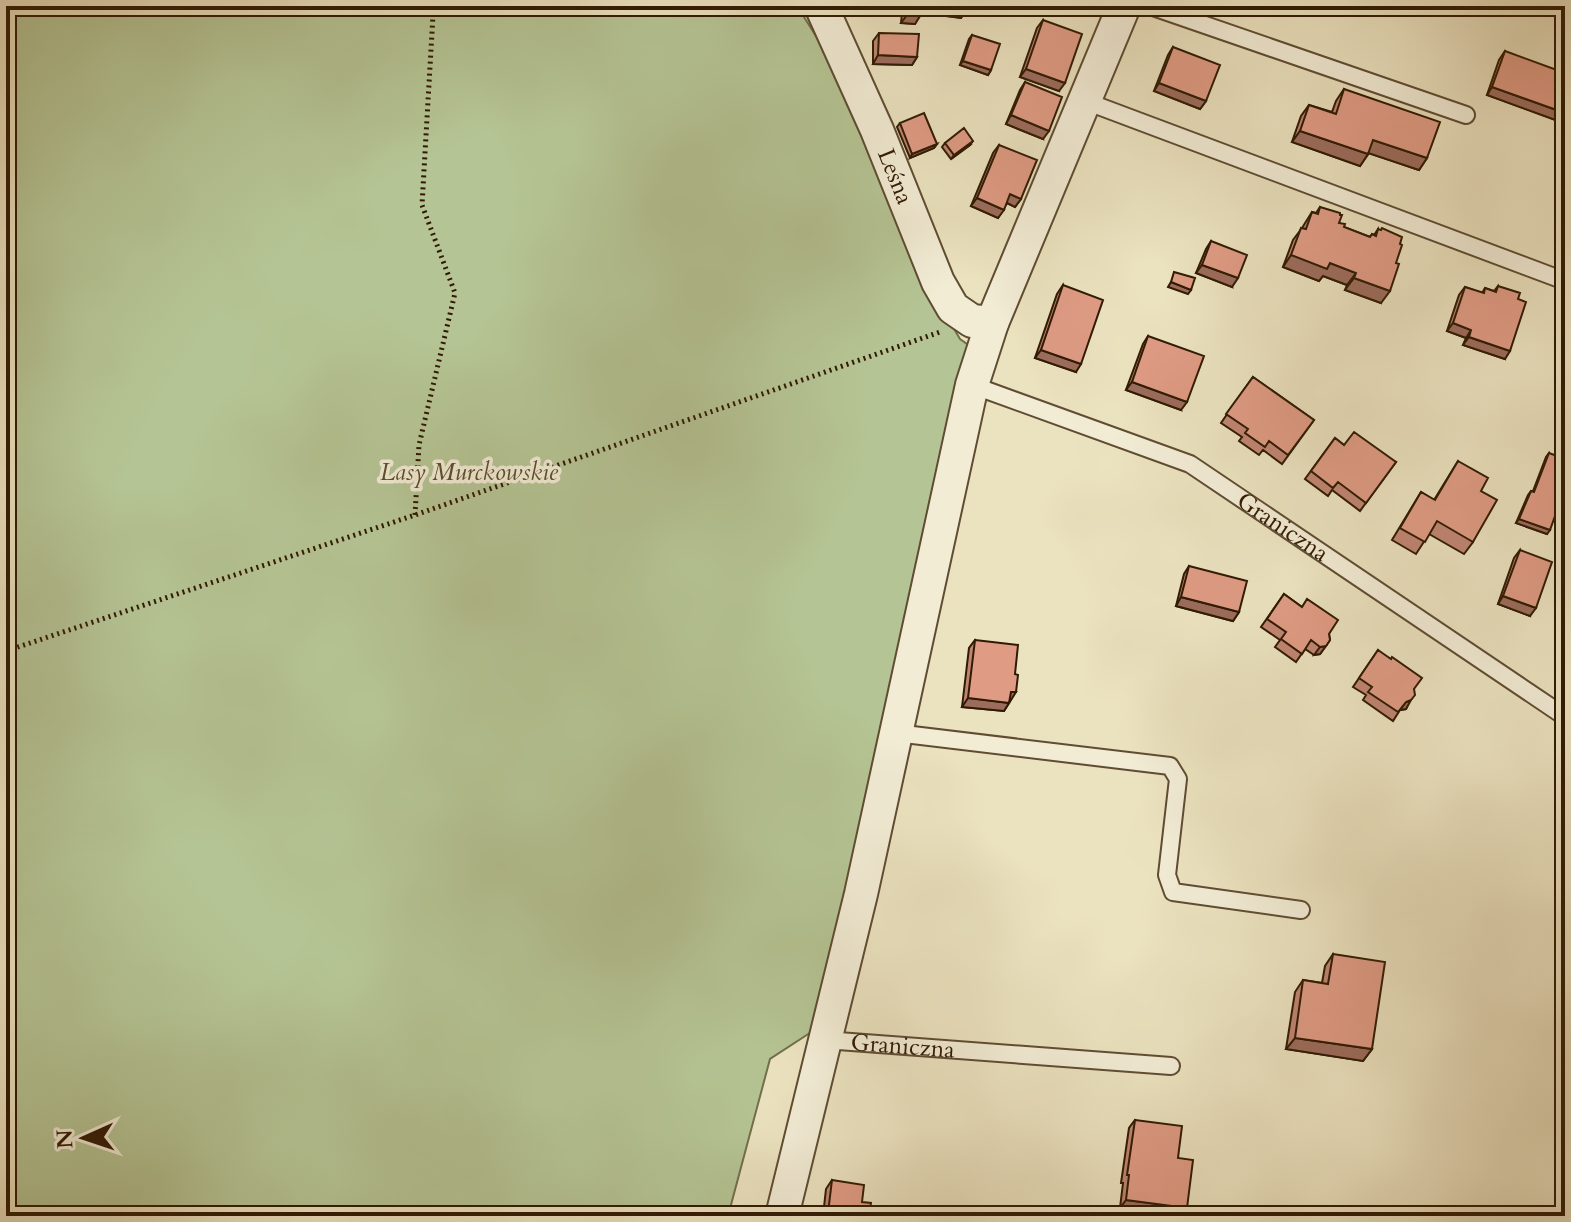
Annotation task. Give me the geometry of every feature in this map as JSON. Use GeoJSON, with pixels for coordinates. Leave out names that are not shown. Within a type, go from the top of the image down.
{"type":"FeatureCollection","features":[{"type":"Feature","properties":{"kind":"street","name":"Leśna"},"geometry":{"type":"LineString","coordinates":[[821,6],[877,130],[938,282],[953,308],[982,322]]}},
{"type":"Feature","properties":{"kind":"street","name":"Graniczna"},"geometry":{"type":"LineString","coordinates":[[782,1216],[861,894],[972,385],[982,322],[1085,101],[1124,6]]}},
{"type":"Feature","properties":{"kind":"lane"},"geometry":{"type":"LineString","coordinates":[[1150,6],[1466,115]]}},
{"type":"Feature","properties":{"kind":"lane"},"geometry":{"type":"LineString","coordinates":[[1085,101],[1565,281]]}},
{"type":"Feature","properties":{"kind":"lane","name":"Graniczna"},"geometry":{"type":"LineString","coordinates":[[972,385],[1190,464],[1564,716],[1565,713]]}},
{"type":"Feature","properties":{"kind":"lane"},"geometry":{"type":"LineString","coordinates":[[896,733],[1170,766],[1178,779],[1167,875],[1173,892],[1301,910]]}},
{"type":"Feature","properties":{"kind":"lane","name":"Graniczna"},"geometry":{"type":"LineString","coordinates":[[825,1040],[1171,1066]]}},
{"type":"Feature","properties":{"kind":"path"},"geometry":{"type":"LineString","coordinates":[[415,515],[419,445],[455,293],[422,205],[433,15],[438,6]]}},
{"type":"Feature","properties":{"kind":"path"},"geometry":{"type":"LineString","coordinates":[[6,651],[982,322]]}},
{"type":"Feature","properties":{"kind":"green space","name":"Lasy Murckowskie"},"geometry":{"type":"Polygon","coordinates":[[[6,6],[797,6],[833,63],[931,289],[960,339],[974,349],[816,1029],[770,1059],[728,1216],[6,1216],[6,6]]]}},
{"type":"Feature","properties":{"kind":"building"},"geometry":{"type":"Polygon","coordinates":[[[907,6],[921,6],[920,16],[907,15],[907,6]]]}},
{"type":"Feature","properties":{"kind":"building"},"geometry":{"type":"Polygon","coordinates":[[[938,6],[967,6],[967,10],[938,6]]]}},
{"type":"Feature","properties":{"kind":"building"},"geometry":{"type":"Polygon","coordinates":[[[1043,20],[1082,34],[1065,83],[1026,69],[1043,20]]]}},
{"type":"Feature","properties":{"kind":"building"},"geometry":{"type":"Polygon","coordinates":[[[879,33],[919,34],[917,57],[878,55],[879,33]]]}},
{"type":"Feature","properties":{"kind":"building"},"geometry":{"type":"Polygon","coordinates":[[[972,35],[1000,44],[991,70],[963,61],[972,35]]]}},
{"type":"Feature","properties":{"kind":"building"},"geometry":{"type":"Polygon","coordinates":[[[1173,47],[1220,65],[1206,101],[1159,83],[1173,47]]]}},
{"type":"Feature","properties":{"kind":"building"},"geometry":{"type":"Polygon","coordinates":[[[1505,51],[1565,73],[1565,113],[1492,87],[1505,51]]]}},
{"type":"Feature","properties":{"kind":"building"},"geometry":{"type":"Polygon","coordinates":[[[1025,82],[1062,97],[1049,131],[1011,115],[1025,82]]]}},
{"type":"Feature","properties":{"kind":"building"},"geometry":{"type":"Polygon","coordinates":[[[1344,89],[1440,122],[1427,158],[1373,140],[1368,154],[1300,131],[1309,105],[1336,114],[1344,89]]]}},
{"type":"Feature","properties":{"kind":"building"},"geometry":{"type":"Polygon","coordinates":[[[924,113],[937,144],[912,154],[900,123],[924,113]]]}},
{"type":"Feature","properties":{"kind":"building"},"geometry":{"type":"Polygon","coordinates":[[[964,128],[973,141],[954,155],[945,143],[964,128]]]}},
{"type":"Feature","properties":{"kind":"building"},"geometry":{"type":"Polygon","coordinates":[[[999,145],[1037,160],[1021,199],[1010,194],[1004,210],[977,198],[999,145]]]}},
{"type":"Feature","properties":{"kind":"building"},"geometry":{"type":"Polygon","coordinates":[[[1320,207],[1340,213],[1339,223],[1345,224],[1344,227],[1370,237],[1372,234],[1376,236],[1378,229],[1382,228],[1402,237],[1396,263],[1399,264],[1390,291],[1354,278],[1356,273],[1330,263],[1327,269],[1291,255],[1301,228],[1306,229],[1312,212],[1318,214],[1320,207]]]}},
{"type":"Feature","properties":{"kind":"building"},"geometry":{"type":"Polygon","coordinates":[[[1211,241],[1247,255],[1238,278],[1202,265],[1211,241]]]}},
{"type":"Feature","properties":{"kind":"building"},"geometry":{"type":"Polygon","coordinates":[[[1174,272],[1195,278],[1191,290],[1171,282],[1174,272]]]}},
{"type":"Feature","properties":{"kind":"building"},"geometry":{"type":"Polygon","coordinates":[[[1063,285],[1103,300],[1081,364],[1041,350],[1063,285]]]}},
{"type":"Feature","properties":{"kind":"building"},"geometry":{"type":"Polygon","coordinates":[[[1498,286],[1520,293],[1518,299],[1526,302],[1510,351],[1469,337],[1471,330],[1453,323],[1465,287],[1484,293],[1485,288],[1496,292],[1498,286]]]}},
{"type":"Feature","properties":{"kind":"building"},"geometry":{"type":"Polygon","coordinates":[[[1148,336],[1204,356],[1187,402],[1132,382],[1148,336]]]}},
{"type":"Feature","properties":{"kind":"building"},"geometry":{"type":"Polygon","coordinates":[[[1253,377],[1314,420],[1288,455],[1269,441],[1265,447],[1245,433],[1248,429],[1226,414],[1253,377]]]}},
{"type":"Feature","properties":{"kind":"building"},"geometry":{"type":"Polygon","coordinates":[[[1354,432],[1396,462],[1366,503],[1338,482],[1333,488],[1311,471],[1335,438],[1344,445],[1354,432]]]}},
{"type":"Feature","properties":{"kind":"building"},"geometry":{"type":"Polygon","coordinates":[[[1549,453],[1565,459],[1565,504],[1560,502],[1550,530],[1519,519],[1531,491],[1534,492],[1549,453]]]}},
{"type":"Feature","properties":{"kind":"building"},"geometry":{"type":"Polygon","coordinates":[[[1458,461],[1488,478],[1481,491],[1497,500],[1473,542],[1437,521],[1425,542],[1400,528],[1421,492],[1435,500],[1458,461]]]}},
{"type":"Feature","properties":{"kind":"building"},"geometry":{"type":"Polygon","coordinates":[[[1520,550],[1552,562],[1536,608],[1503,596],[1520,550]]]}},
{"type":"Feature","properties":{"kind":"building"},"geometry":{"type":"Polygon","coordinates":[[[1189,566],[1247,581],[1239,612],[1181,597],[1189,566]]]}},
{"type":"Feature","properties":{"kind":"building"},"geometry":{"type":"Polygon","coordinates":[[[1284,594],[1302,607],[1307,599],[1338,620],[1326,646],[1320,647],[1311,640],[1302,654],[1281,639],[1286,632],[1267,619],[1284,594]]]}},
{"type":"Feature","properties":{"kind":"building"},"geometry":{"type":"Polygon","coordinates":[[[975,640],[1018,645],[1016,692],[1011,692],[1009,703],[968,698],[975,640]]]}},
{"type":"Feature","properties":{"kind":"building"},"geometry":{"type":"Polygon","coordinates":[[[1378,650],[1422,678],[1414,689],[1415,695],[1398,712],[1368,692],[1372,687],[1359,678],[1378,650]]]}},
{"type":"Feature","properties":{"kind":"building"},"geometry":{"type":"Polygon","coordinates":[[[1333,954],[1385,962],[1372,1049],[1295,1038],[1303,980],[1328,984],[1333,954]]]}},
{"type":"Feature","properties":{"kind":"building"},"geometry":{"type":"Polygon","coordinates":[[[1135,1120],[1182,1126],[1178,1158],[1193,1160],[1187,1208],[1126,1200],[1135,1120]]]}},
{"type":"Feature","properties":{"kind":"building"},"geometry":{"type":"Polygon","coordinates":[[[832,1180],[864,1185],[862,1202],[871,1203],[869,1216],[828,1213],[832,1180]]]}}]}
